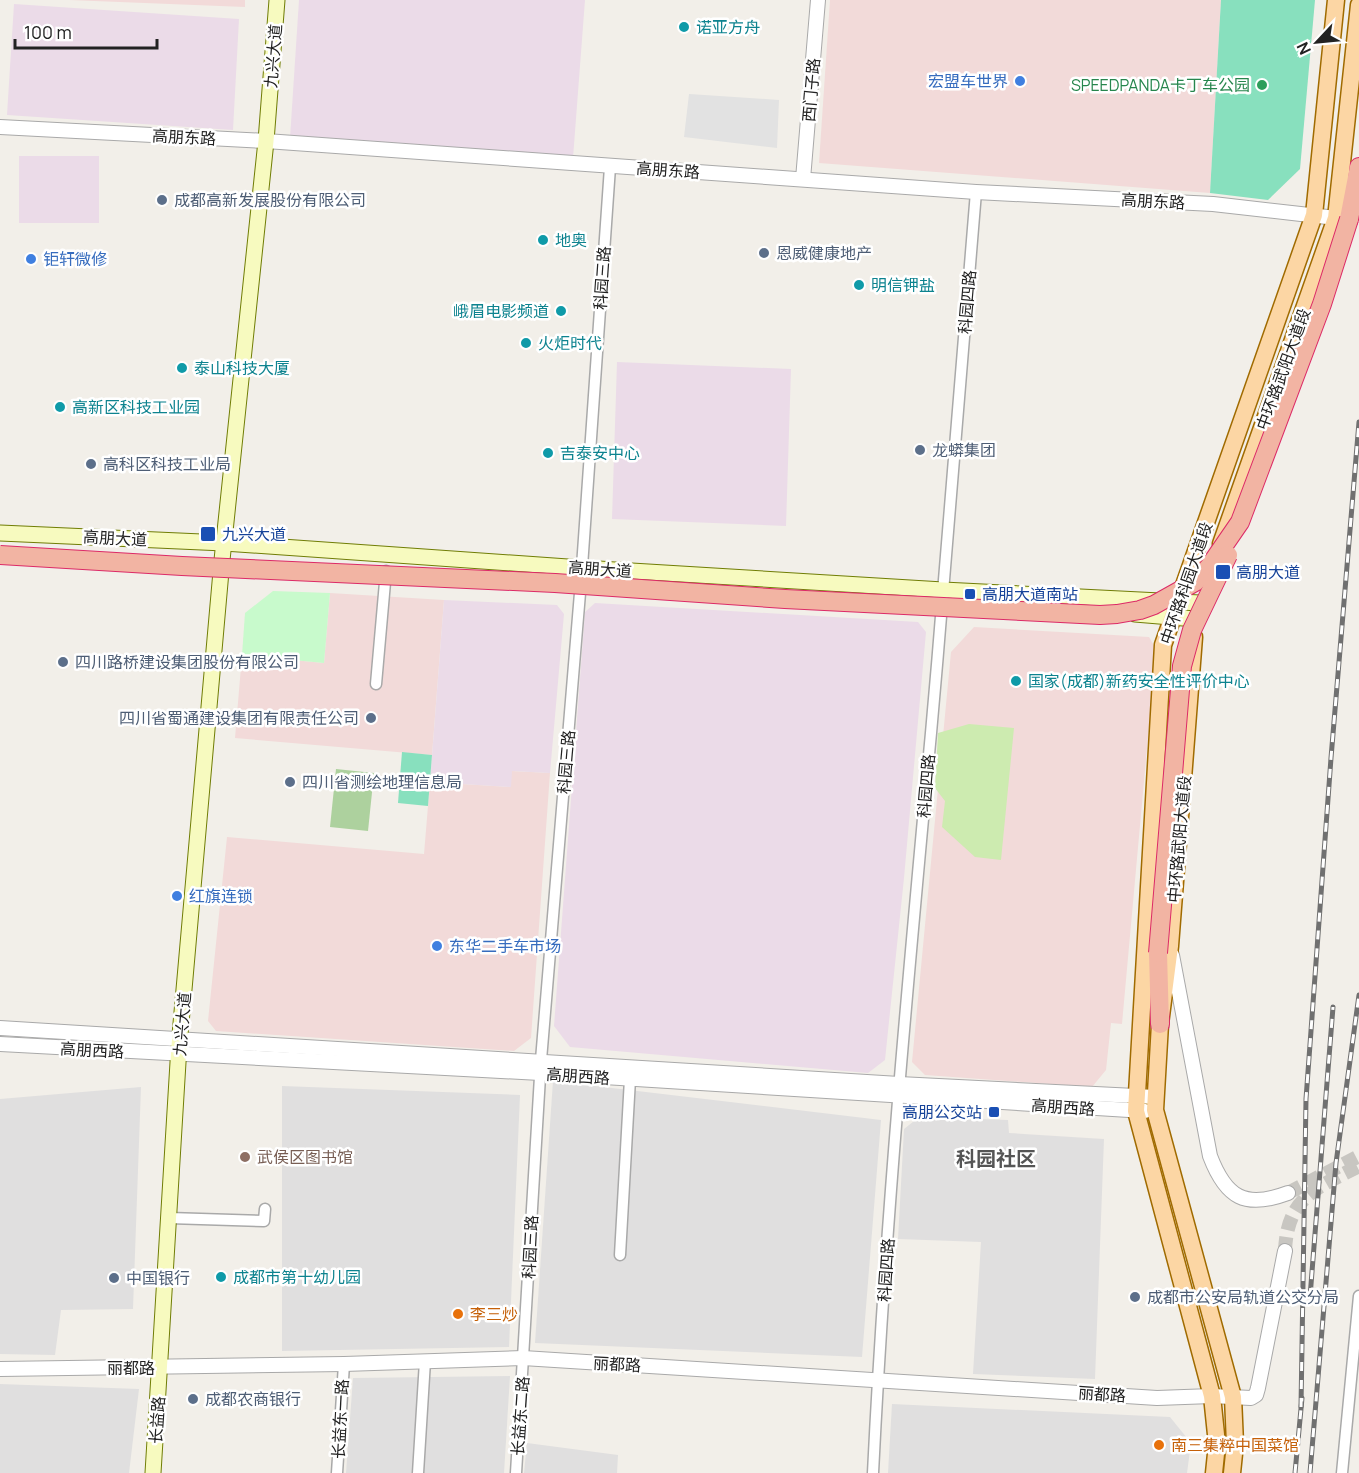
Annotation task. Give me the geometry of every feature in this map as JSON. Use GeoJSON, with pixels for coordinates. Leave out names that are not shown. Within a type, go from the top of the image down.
{"type":"FeatureCollection","features":[{"type":"Feature","properties":{"kind":"highway"},"geometry":{"type":"LineString","coordinates":[[1160,1024],[1182,666],[1192,630],[1228,556],[1322,304],[1349,219],[1359,167]]}},
{"type":"Feature","properties":{"kind":"highway"},"geometry":{"type":"LineString","coordinates":[[0,555],[182,566],[397,574],[914,606],[1118,615],[1154,605],[1195,582],[1209,567],[1240,522]]}},
{"type":"Feature","properties":{"kind":"highway"},"geometry":{"type":"LineString","coordinates":[[182,566],[234,576],[461,587],[513,588],[581,574]]}},
{"type":"Feature","properties":{"kind":"main road","name":"九兴大道"},"geometry":{"type":"LineString","coordinates":[[161,1368],[180,1038],[222,560],[266,141],[277,0]]}},
{"type":"Feature","properties":{"kind":"main road","name":"中环路科园大道段"},"geometry":{"type":"LineString","coordinates":[[1136,1104],[1163,645],[1314,215],[1336,0]]}},
{"type":"Feature","properties":{"kind":"main road","name":"中环路武阳大道段"},"geometry":{"type":"LineString","coordinates":[[1164,950],[1195,619],[1336,218],[1359,5]]}},
{"type":"Feature","properties":{"kind":"main road","name":"高朋大道"},"geometry":{"type":"LineString","coordinates":[[0,533],[224,543],[581,574],[943,597],[1177,609],[1200,603]]}},
{"type":"Feature","properties":{"kind":"main road","name":"高朋大道"},"geometry":{"type":"LineString","coordinates":[[0,548],[386,570],[581,574]]}},
{"type":"Feature","properties":{"kind":"main road","name":"高朋大道"},"geometry":{"type":"LineString","coordinates":[[1177,609],[1195,619]]}},
{"type":"Feature","properties":{"kind":"main road"},"geometry":{"type":"LineString","coordinates":[[1160,1024],[1155,1104],[1233,1397],[1235,1444],[1232,1473]]}},
{"type":"Feature","properties":{"kind":"main road"},"geometry":{"type":"LineString","coordinates":[[1136,1104],[1212,1396],[1217,1444],[1214,1473]]}},
{"type":"Feature","properties":{"kind":"main road","name":"长益路"},"geometry":{"type":"LineString","coordinates":[[153,1473],[161,1368]]}},
{"type":"Feature","properties":{"kind":"street","name":"西门子路"},"geometry":{"type":"LineString","coordinates":[[803,179],[818,0]]}},
{"type":"Feature","properties":{"kind":"street","name":"高朋东路"},"geometry":{"type":"LineString","coordinates":[[0,128],[266,141],[976,192],[1214,204],[1336,218]]}},
{"type":"Feature","properties":{"kind":"street","name":"科园三路"},"geometry":{"type":"LineString","coordinates":[[523,1358],[540,1067],[581,574],[610,167]]}},
{"type":"Feature","properties":{"kind":"street","name":"科园四路"},"geometry":{"type":"LineString","coordinates":[[873,1473],[898,1090],[943,597],[976,192]]}},
{"type":"Feature","properties":{"kind":"street"},"geometry":{"type":"LineString","coordinates":[[376,684],[386,570]]}},
{"type":"Feature","properties":{"kind":"street"},"geometry":{"type":"LineString","coordinates":[[1164,950],[1210,1156],[1218,1175],[1227,1189],[1254,1201],[1270,1200],[1288,1193]]}},
{"type":"Feature","properties":{"kind":"street","name":"高朋西路"},"geometry":{"type":"LineString","coordinates":[[0,1028],[180,1038],[540,1067],[1155,1104]]}},
{"type":"Feature","properties":{"kind":"street","name":"高朋西路"},"geometry":{"type":"LineString","coordinates":[[0,1044],[179,1055],[540,1067],[630,1079],[898,1090]]}},
{"type":"Feature","properties":{"kind":"street"},"geometry":{"type":"LineString","coordinates":[[620,1255],[630,1079]]}},
{"type":"Feature","properties":{"kind":"street"},"geometry":{"type":"LineString","coordinates":[[169,1218],[230,1214],[264,1221],[265,1209]]}},
{"type":"Feature","properties":{"kind":"street"},"geometry":{"type":"LineString","coordinates":[[1233,1397],[1251,1398],[1256,1395],[1285,1251]]}},
{"type":"Feature","properties":{"kind":"street"},"geometry":{"type":"LineString","coordinates":[[1342,1473],[1359,1296]]}},
{"type":"Feature","properties":{"kind":"street","name":"丽都路"},"geometry":{"type":"LineString","coordinates":[[0,1369],[161,1368],[523,1358],[1157,1398],[1233,1397]]}},
{"type":"Feature","properties":{"kind":"street","name":"长益东二路"},"geometry":{"type":"LineString","coordinates":[[516,1473],[523,1358]]}},
{"type":"Feature","properties":{"kind":"street"},"geometry":{"type":"LineString","coordinates":[[418,1473],[425,1361]]}},
{"type":"Feature","properties":{"kind":"street","name":"长益东一路"},"geometry":{"type":"LineString","coordinates":[[337,1473],[344,1364]]}},
{"type":"Feature","properties":{"kind":"shaded area"},"geometry":{"type":"Polygon","coordinates":[[[69,0],[245,0],[245,7],[69,0]]]}},
{"type":"Feature","properties":{"kind":"shaded area"},"geometry":{"type":"Polygon","coordinates":[[[299,0],[585,0],[573,158],[290,138],[299,0]]]}},
{"type":"Feature","properties":{"kind":"shaded area","name":"宏盟车世界"},"geometry":{"type":"Polygon","coordinates":[[[830,0],[1221,0],[1210,193],[819,163],[830,0]]]}},
{"type":"Feature","properties":{"kind":"shaded area"},"geometry":{"type":"Polygon","coordinates":[[[14,4],[239,19],[233,130],[7,115],[14,4]]]}},
{"type":"Feature","properties":{"kind":"shaded area"},"geometry":{"type":"Polygon","coordinates":[[[689,94],[779,100],[777,148],[684,137],[689,94]]]}},
{"type":"Feature","properties":{"kind":"shaded area"},"geometry":{"type":"Polygon","coordinates":[[[19,156],[99,156],[99,223],[19,223],[19,156]]]}},
{"type":"Feature","properties":{"kind":"shaded area"},"geometry":{"type":"Polygon","coordinates":[[[617,362],[791,369],[786,526],[612,519],[617,362]]]}},
{"type":"Feature","properties":{"kind":"shaded area","name":"四川省蜀通建设集团有限责任公司"},"geometry":{"type":"Polygon","coordinates":[[[330,593],[444,600],[432,755],[235,738],[242,655],[324,663],[330,593]]]}},
{"type":"Feature","properties":{"kind":"shaded area"},"geometry":{"type":"Polygon","coordinates":[[[444,600],[557,605],[564,614],[550,773],[512,771],[511,787],[430,782],[444,600]]]}},
{"type":"Feature","properties":{"kind":"shaded area"},"geometry":{"type":"Polygon","coordinates":[[[595,603],[918,622],[926,632],[885,1060],[868,1073],[570,1047],[554,1026],[585,612],[595,603]]]}},
{"type":"Feature","properties":{"kind":"shaded area"},"geometry":{"type":"Polygon","coordinates":[[[974,627],[1149,637],[1156,649],[1122,1024],[1111,1023],[1106,1070],[1092,1087],[925,1075],[912,1062],[951,652],[974,627]]]}},
{"type":"Feature","properties":{"kind":"shaded area","name":"东华二手车市场"},"geometry":{"type":"Polygon","coordinates":[[[511,771],[550,773],[531,1038],[514,1051],[216,1031],[208,1021],[227,837],[424,854],[430,782],[510,787],[511,771]]]}},
{"type":"Feature","properties":{"kind":"shaded area"},"geometry":{"type":"Polygon","coordinates":[[[553,1081],[881,1120],[862,1357],[535,1343],[553,1081]]]}},
{"type":"Feature","properties":{"kind":"shaded area"},"geometry":{"type":"Polygon","coordinates":[[[282,1086],[520,1095],[509,1347],[282,1351],[282,1086]]]}},
{"type":"Feature","properties":{"kind":"shaded area"},"geometry":{"type":"Polygon","coordinates":[[[141,1087],[133,1309],[61,1310],[55,1355],[0,1354],[0,1099],[141,1087]]]}},
{"type":"Feature","properties":{"kind":"shaded area"},"geometry":{"type":"Polygon","coordinates":[[[919,1117],[1008,1120],[1009,1133],[1104,1139],[1095,1379],[973,1374],[981,1242],[898,1239],[904,1129],[919,1117]]]}},
{"type":"Feature","properties":{"kind":"shaded area"},"geometry":{"type":"Polygon","coordinates":[[[510,1376],[504,1473],[346,1473],[353,1378],[510,1376]]]}},
{"type":"Feature","properties":{"kind":"shaded area"},"geometry":{"type":"Polygon","coordinates":[[[0,1384],[139,1389],[129,1473],[0,1473],[0,1384]]]}},
{"type":"Feature","properties":{"kind":"shaded area"},"geometry":{"type":"Polygon","coordinates":[[[892,1404],[1170,1417],[1191,1443],[1187,1473],[888,1473],[892,1404]]]}},
{"type":"Feature","properties":{"kind":"shaded area"},"geometry":{"type":"Polygon","coordinates":[[[527,1443],[618,1455],[617,1473],[524,1473],[527,1443]]]}},
{"type":"Feature","properties":{"kind":"green space","name":"SPEEDPANDA卡丁车公园"},"geometry":{"type":"Polygon","coordinates":[[[1221,0],[1315,0],[1300,169],[1268,200],[1210,193],[1221,0]]]}},
{"type":"Feature","properties":{"kind":"green space"},"geometry":{"type":"Polygon","coordinates":[[[273,591],[330,593],[324,663],[242,655],[245,613],[273,591]]]}},
{"type":"Feature","properties":{"kind":"green space"},"geometry":{"type":"Polygon","coordinates":[[[969,724],[1014,728],[1001,860],[975,857],[942,827],[945,801],[935,788],[938,733],[969,724]]]}},
{"type":"Feature","properties":{"kind":"green space"},"geometry":{"type":"Polygon","coordinates":[[[402,752],[432,755],[428,806],[398,803],[402,752]]]}},
{"type":"Feature","properties":{"kind":"green space"},"geometry":{"type":"Polygon","coordinates":[[[336,769],[374,773],[368,831],[330,827],[336,769]]]}},
{"type":"Feature","properties":{"kind":"tunnel"},"geometry":{"type":"LineString","coordinates":[[1288,1193],[1359,1156]]}},
{"type":"Feature","properties":{"kind":"tunnel"},"geometry":{"type":"LineString","coordinates":[[1285,1251],[1287,1233],[1298,1206],[1318,1188],[1359,1166]]}},
{"type":"Feature","properties":{"kind":"railway"},"geometry":{"type":"LineString","coordinates":[[1301,1407],[1306,1099],[1359,422]]}},
{"type":"Feature","properties":{"kind":"railway"},"geometry":{"type":"LineString","coordinates":[[1310,1473],[1336,1163],[1359,995]]}},
{"type":"Feature","properties":{"kind":"railway"},"geometry":{"type":"LineString","coordinates":[[1310,1297],[1333,1007]]}},
{"type":"Feature","properties":{"kind":"railway"},"geometry":{"type":"LineString","coordinates":[[1295,1473],[1302,1398]]}},
{"type":"Feature","properties":{"kind":"place","name":"诺亚方舟"},"geometry":{"type":"Point","coordinates":[684,27]}},
{"type":"Feature","properties":{"kind":"place","name":"宏盟车世界"},"geometry":{"type":"Point","coordinates":[1020,81]}},
{"type":"Feature","properties":{"kind":"place","name":"SPEEDPANDA卡丁车公园"},"geometry":{"type":"Point","coordinates":[1262,85]}},
{"type":"Feature","properties":{"kind":"place","name":"成都高新发展股份有限公司"},"geometry":{"type":"Point","coordinates":[162,200]}},
{"type":"Feature","properties":{"kind":"place","name":"地奥"},"geometry":{"type":"Point","coordinates":[543,240]}},
{"type":"Feature","properties":{"kind":"place","name":"恩威健康地产"},"geometry":{"type":"Point","coordinates":[764,253]}},
{"type":"Feature","properties":{"kind":"place","name":"钜轩微修"},"geometry":{"type":"Point","coordinates":[31,259]}},
{"type":"Feature","properties":{"kind":"place","name":"明信钾盐"},"geometry":{"type":"Point","coordinates":[859,285]}},
{"type":"Feature","properties":{"kind":"place","name":"峨眉电影频道"},"geometry":{"type":"Point","coordinates":[561,311]}},
{"type":"Feature","properties":{"kind":"place","name":"火炬时代"},"geometry":{"type":"Point","coordinates":[526,343]}},
{"type":"Feature","properties":{"kind":"place","name":"泰山科技大厦"},"geometry":{"type":"Point","coordinates":[182,368]}},
{"type":"Feature","properties":{"kind":"place","name":"高新区科技工业园"},"geometry":{"type":"Point","coordinates":[60,407]}},
{"type":"Feature","properties":{"kind":"place","name":"龙蟒集团"},"geometry":{"type":"Point","coordinates":[920,450]}},
{"type":"Feature","properties":{"kind":"place","name":"吉泰安中心"},"geometry":{"type":"Point","coordinates":[548,453]}},
{"type":"Feature","properties":{"kind":"place","name":"高科区科技工业局"},"geometry":{"type":"Point","coordinates":[91,464]}},
{"type":"Feature","properties":{"kind":"place","name":"九兴大道"},"geometry":{"type":"Point","coordinates":[208,534]}},
{"type":"Feature","properties":{"kind":"place","name":"高朋大道"},"geometry":{"type":"Point","coordinates":[1223,572]}},
{"type":"Feature","properties":{"kind":"place","name":"高朋大道南站"},"geometry":{"type":"Point","coordinates":[970,594]}},
{"type":"Feature","properties":{"kind":"place","name":"四川路桥建设集团股份有限公司"},"geometry":{"type":"Point","coordinates":[63,662]}},
{"type":"Feature","properties":{"kind":"place","name":"国家(成都)新药安全性评价中心"},"geometry":{"type":"Point","coordinates":[1016,681]}},
{"type":"Feature","properties":{"kind":"place","name":"四川省蜀通建设集团有限责任公司"},"geometry":{"type":"Point","coordinates":[371,718]}},
{"type":"Feature","properties":{"kind":"place","name":"四川省测绘地理信息局"},"geometry":{"type":"Point","coordinates":[290,782]}},
{"type":"Feature","properties":{"kind":"place","name":"红旗连锁"},"geometry":{"type":"Point","coordinates":[177,896]}},
{"type":"Feature","properties":{"kind":"place","name":"东华二手车市场"},"geometry":{"type":"Point","coordinates":[437,946]}},
{"type":"Feature","properties":{"kind":"place","name":"高朋公交站"},"geometry":{"type":"Point","coordinates":[994,1112]}},
{"type":"Feature","properties":{"kind":"place","name":"武侯区图书馆"},"geometry":{"type":"Point","coordinates":[245,1157]}},
{"type":"Feature","properties":{"kind":"place","name":"成都市第十幼儿园"},"geometry":{"type":"Point","coordinates":[221,1277]}},
{"type":"Feature","properties":{"kind":"place","name":"中国银行"},"geometry":{"type":"Point","coordinates":[114,1278]}},
{"type":"Feature","properties":{"kind":"place","name":"成都市公安局轨道公交分局"},"geometry":{"type":"Point","coordinates":[1135,1297]}},
{"type":"Feature","properties":{"kind":"place","name":"李三炒"},"geometry":{"type":"Point","coordinates":[458,1314]}},
{"type":"Feature","properties":{"kind":"place","name":"成都农商银行"},"geometry":{"type":"Point","coordinates":[193,1399]}},
{"type":"Feature","properties":{"kind":"place","name":"南三集粹中国菜馆"},"geometry":{"type":"Point","coordinates":[1159,1445]}},
{"type":"Feature","properties":{"kind":"district","name":"科园社区"},"geometry":{"type":"Point","coordinates":[996,1158]}}]}
